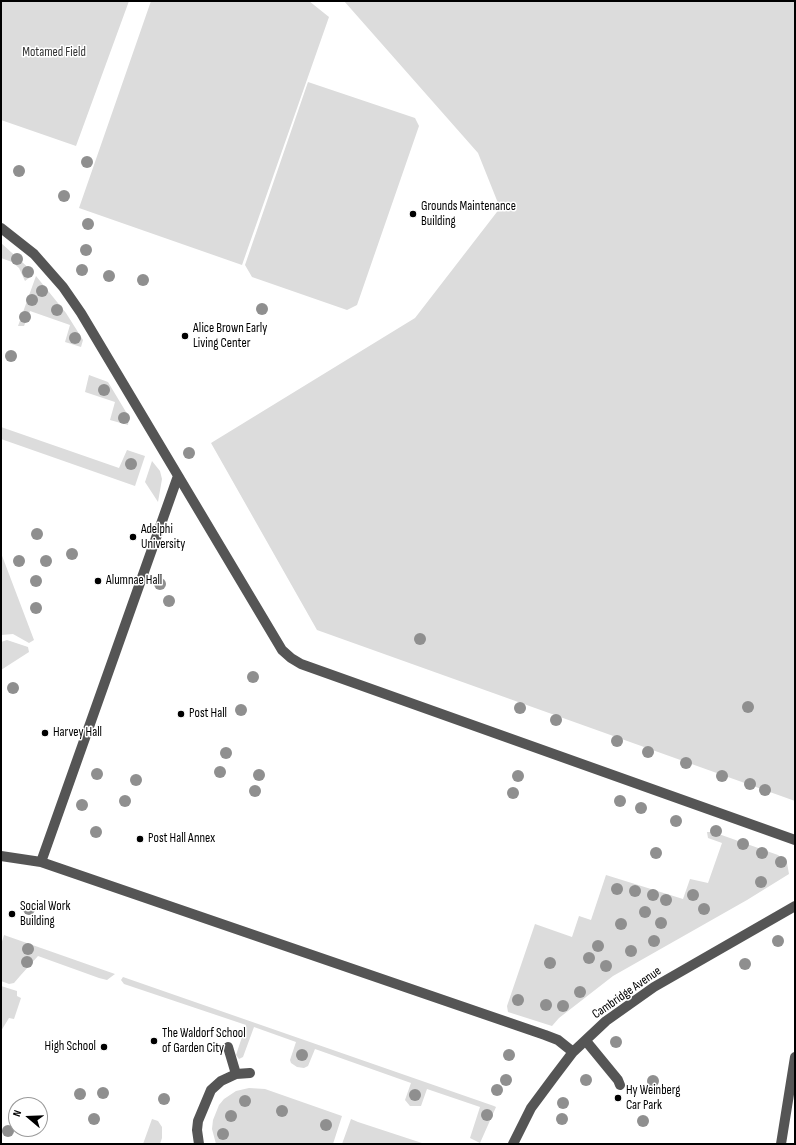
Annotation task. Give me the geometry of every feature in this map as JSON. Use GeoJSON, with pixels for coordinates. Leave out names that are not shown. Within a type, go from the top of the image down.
{"type":"FeatureCollection","features":[{"type":"Feature","properties":{"kind":"street"},"geometry":{"type":"LineString","coordinates":[[1,228],[34,254],[66,291],[81,313],[282,650],[291,658],[301,664],[795,840]]}},
{"type":"Feature","properties":{"kind":"street"},"geometry":{"type":"LineString","coordinates":[[41,862],[178,476]]}},
{"type":"Feature","properties":{"kind":"street"},"geometry":{"type":"LineString","coordinates":[[1,856],[41,862],[545,1035],[558,1040],[573,1052]]}},
{"type":"Feature","properties":{"kind":"street","name":"Cambridge Avenue"},"geometry":{"type":"LineString","coordinates":[[513,1144],[531,1108],[573,1052],[606,1021],[654,987],[795,906]]}},
{"type":"Feature","properties":{"kind":"street"},"geometry":{"type":"LineString","coordinates":[[586,1041],[618,1080],[620,1085]]}},
{"type":"Feature","properties":{"kind":"street"},"geometry":{"type":"LineString","coordinates":[[228,1047],[236,1074]]}},
{"type":"Feature","properties":{"kind":"street"},"geometry":{"type":"LineString","coordinates":[[781,1144],[795,1057]]}},
{"type":"Feature","properties":{"kind":"street"},"geometry":{"type":"LineString","coordinates":[[199,1144],[197,1130],[198,1121],[211,1090],[221,1081],[236,1074],[250,1073]]}},
{"type":"Feature","properties":{"kind":"green space","name":"Motamed Field"},"geometry":{"type":"Polygon","coordinates":[[[1,1],[129,1],[76,146],[1,120],[1,1]]]}},
{"type":"Feature","properties":{"kind":"green space"},"geometry":{"type":"Polygon","coordinates":[[[151,1],[309,1],[329,17],[242,265],[79,208],[151,1]]]}},
{"type":"Feature","properties":{"kind":"green space"},"geometry":{"type":"Polygon","coordinates":[[[344,1],[795,1],[795,801],[317,630],[211,443],[415,318],[500,208],[478,153],[344,1]]]}},
{"type":"Feature","properties":{"kind":"green space"},"geometry":{"type":"Polygon","coordinates":[[[308,82],[415,118],[419,126],[357,305],[347,310],[252,277],[245,265],[308,82]]]}},
{"type":"Feature","properties":{"kind":"green space"},"geometry":{"type":"Polygon","coordinates":[[[1,243],[32,271],[29,278],[25,281],[19,268],[12,262],[1,258],[1,243]]]}},
{"type":"Feature","properties":{"kind":"green space"},"geometry":{"type":"Polygon","coordinates":[[[36,276],[66,313],[83,340],[81,347],[65,342],[70,325],[30,311],[24,326],[18,326],[36,276]]]}},
{"type":"Feature","properties":{"kind":"green space"},"geometry":{"type":"Polygon","coordinates":[[[89,375],[108,382],[129,417],[128,425],[110,420],[115,402],[85,392],[89,375]]]}},
{"type":"Feature","properties":{"kind":"green space"},"geometry":{"type":"Polygon","coordinates":[[[1,427],[119,468],[127,450],[145,456],[135,486],[1,439],[1,427]]]}},
{"type":"Feature","properties":{"kind":"green space"},"geometry":{"type":"Polygon","coordinates":[[[152,461],[160,471],[162,479],[158,502],[145,482],[152,461]]]}},
{"type":"Feature","properties":{"kind":"green space"},"geometry":{"type":"Polygon","coordinates":[[[1,553],[34,640],[29,643],[13,634],[1,635],[1,553]]]}},
{"type":"Feature","properties":{"kind":"green space"},"geometry":{"type":"Polygon","coordinates":[[[7,640],[28,647],[29,652],[1,670],[1,642],[7,640]]]}},
{"type":"Feature","properties":{"kind":"green space"},"geometry":{"type":"Polygon","coordinates":[[[707,832],[713,832],[778,855],[787,863],[789,874],[747,900],[613,976],[559,1018],[552,1026],[508,1012],[507,1006],[535,924],[572,937],[579,916],[591,920],[606,875],[683,899],[690,879],[708,883],[722,843],[708,838],[707,832]]]}},
{"type":"Feature","properties":{"kind":"green space"},"geometry":{"type":"Polygon","coordinates":[[[4,935],[115,974],[107,980],[38,956],[14,983],[9,984],[1,981],[1,945],[4,935]]]}},
{"type":"Feature","properties":{"kind":"green space"},"geometry":{"type":"Polygon","coordinates":[[[123,977],[496,1107],[480,1143],[470,1138],[480,1107],[427,1089],[421,1106],[410,1106],[405,1100],[411,1083],[315,1049],[308,1066],[304,1068],[297,1067],[291,1063],[290,1060],[296,1042],[254,1027],[243,1057],[239,1059],[236,1055],[246,1025],[124,984],[121,980],[123,977]]]}},
{"type":"Feature","properties":{"kind":"green space"},"geometry":{"type":"Polygon","coordinates":[[[1,986],[17,991],[17,996],[21,998],[14,1019],[9,1018],[1,1031],[1,986]]]}},
{"type":"Feature","properties":{"kind":"green space"},"geometry":{"type":"Polygon","coordinates":[[[249,1088],[265,1089],[342,1116],[333,1144],[216,1144],[212,1129],[213,1120],[219,1105],[224,1099],[236,1091],[249,1088]]]}},
{"type":"Feature","properties":{"kind":"green space"},"geometry":{"type":"Polygon","coordinates":[[[152,1119],[158,1121],[162,1127],[162,1138],[160,1144],[143,1144],[152,1119]]]}},
{"type":"Feature","properties":{"kind":"green space"},"geometry":{"type":"Polygon","coordinates":[[[351,1119],[358,1122],[425,1144],[342,1144],[351,1119]]]}},
{"type":"Feature","properties":{"kind":"place","name":"Grounds Maintenance Building"},"geometry":{"type":"Point","coordinates":[413,214]}},
{"type":"Feature","properties":{"kind":"place","name":"Alice Brown Early Living Center"},"geometry":{"type":"Point","coordinates":[185,336]}},
{"type":"Feature","properties":{"kind":"place","name":"Adelphi University"},"geometry":{"type":"Point","coordinates":[133,537]}},
{"type":"Feature","properties":{"kind":"place","name":"Alumnae Hall"},"geometry":{"type":"Point","coordinates":[98,581]}},
{"type":"Feature","properties":{"kind":"place","name":"Post Hall"},"geometry":{"type":"Point","coordinates":[181,714]}},
{"type":"Feature","properties":{"kind":"place","name":"Harvey Hall"},"geometry":{"type":"Point","coordinates":[45,733]}},
{"type":"Feature","properties":{"kind":"place","name":"Post Hall Annex"},"geometry":{"type":"Point","coordinates":[140,839]}},
{"type":"Feature","properties":{"kind":"place","name":"Social Work Building"},"geometry":{"type":"Point","coordinates":[12,914]}},
{"type":"Feature","properties":{"kind":"place","name":"The Waldorf School of Garden City"},"geometry":{"type":"Point","coordinates":[154,1041]}},
{"type":"Feature","properties":{"kind":"place","name":"High School"},"geometry":{"type":"Point","coordinates":[104,1047]}},
{"type":"Feature","properties":{"kind":"place","name":"Hy Weinberg Car Park"},"geometry":{"type":"Point","coordinates":[618,1098]}}]}
